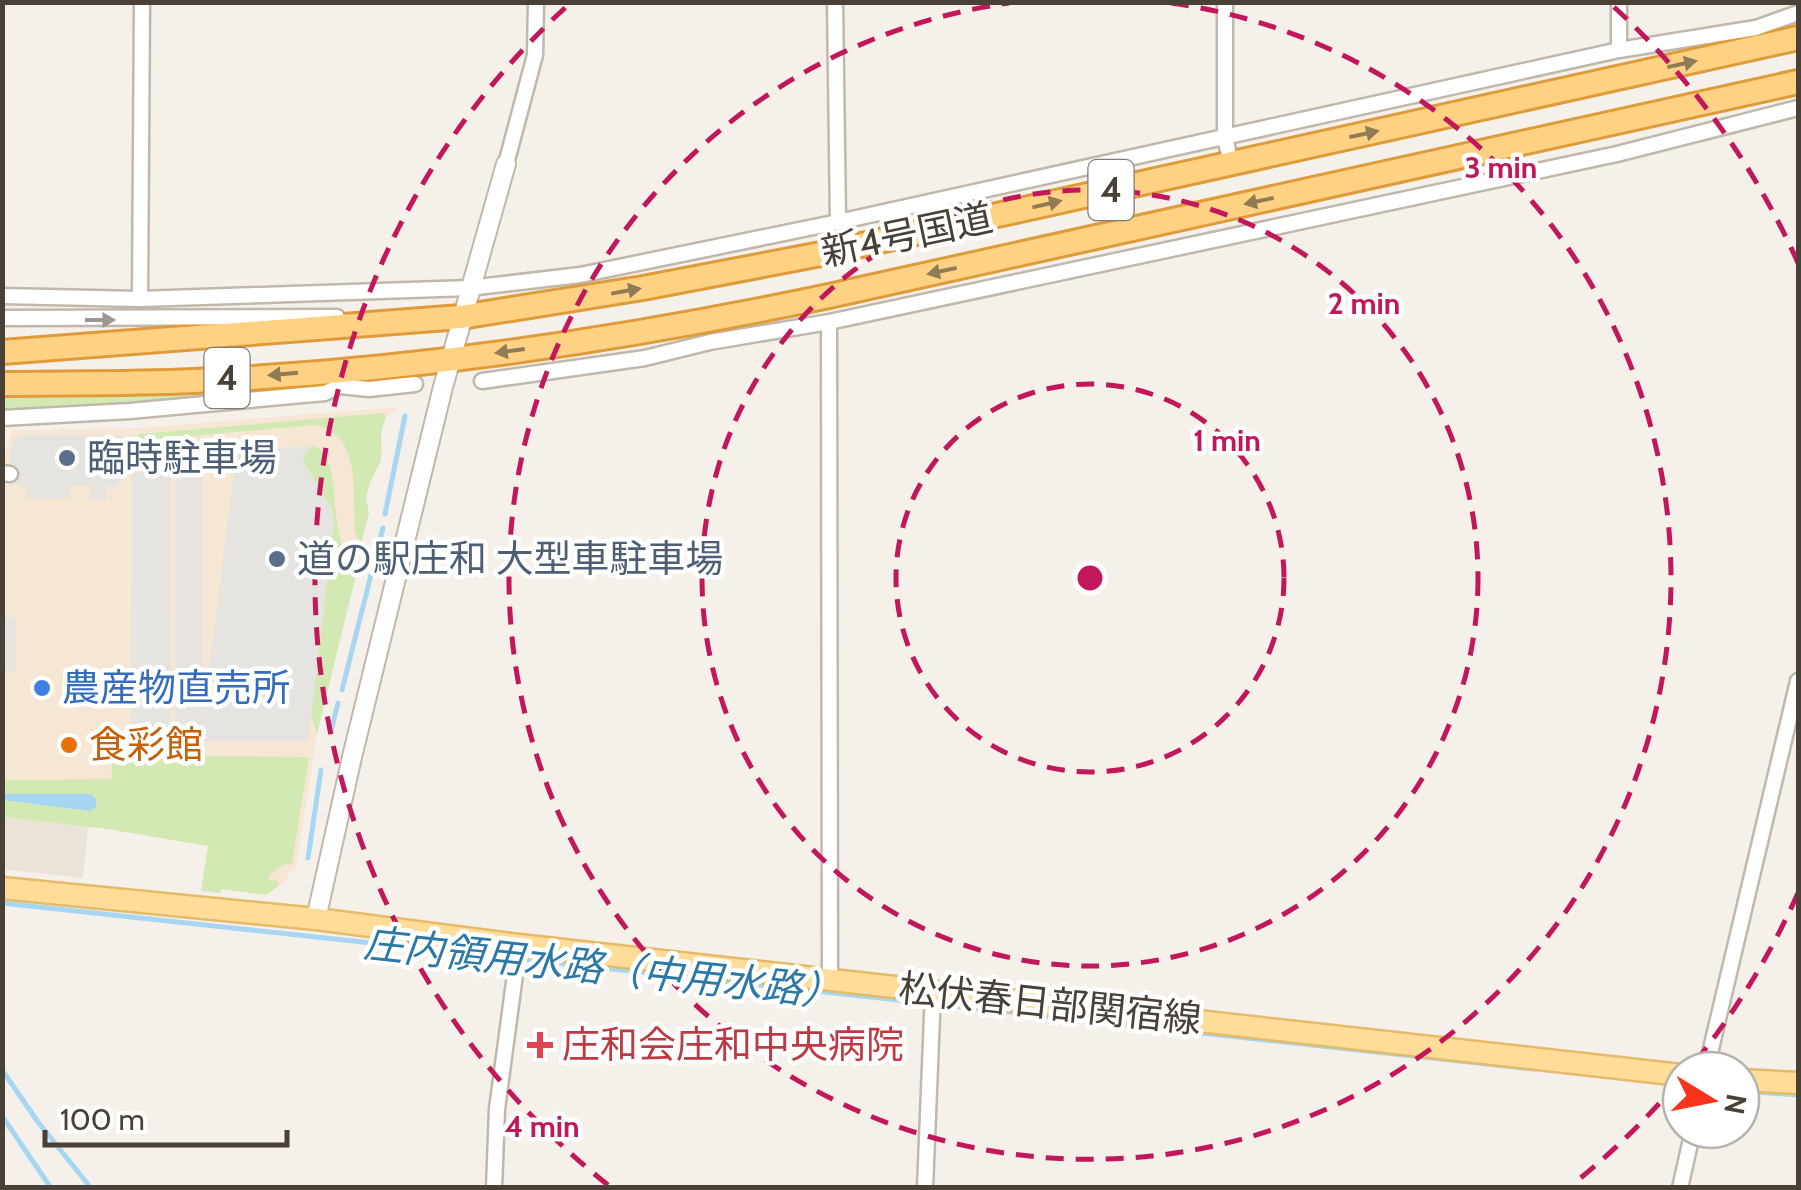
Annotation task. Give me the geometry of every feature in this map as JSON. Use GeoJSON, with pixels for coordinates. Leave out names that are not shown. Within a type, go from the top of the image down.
{"type":"FeatureCollection","features":[{"type":"Feature","properties":{"kind":"highway","name":"新4号国道"},"geometry":{"type":"LineString","coordinates":[[2,352],[460,317],[572,300],[787,262],[1230,163],[1758,38],[1798,38]]}},
{"type":"Feature","properties":{"kind":"highway","name":"新4号国道"},"geometry":{"type":"LineString","coordinates":[[2,384],[345,377],[450,358],[708,331],[828,296],[1798,82]]}},
{"type":"Feature","properties":{"kind":"main road","name":"松伏春日部関宿線"},"geometry":{"type":"LineString","coordinates":[[2,888],[316,919],[1661,1073]]}},
{"type":"Feature","properties":{"kind":"main road"},"geometry":{"type":"LineString","coordinates":[[1761,1081],[1798,1082]]}},
{"type":"Feature","properties":{"kind":"street"},"geometry":{"type":"LineString","coordinates":[[140,299],[142,2]]}},
{"type":"Feature","properties":{"kind":"street"},"geometry":{"type":"LineString","coordinates":[[316,919],[460,317],[535,56],[536,2]]}},
{"type":"Feature","properties":{"kind":"street"},"geometry":{"type":"LineString","coordinates":[[835,2],[838,222]]}},
{"type":"Feature","properties":{"kind":"street"},"geometry":{"type":"LineString","coordinates":[[1225,2],[1226,138],[1230,163]]}},
{"type":"Feature","properties":{"kind":"street"},"geometry":{"type":"LineString","coordinates":[[1619,2],[1619,50]]}},
{"type":"Feature","properties":{"kind":"street"},"geometry":{"type":"LineString","coordinates":[[2,296],[140,299],[469,288],[580,275],[1619,50],[1758,38],[1798,14]]}},
{"type":"Feature","properties":{"kind":"street"},"geometry":{"type":"LineString","coordinates":[[1772,88],[1777,114]]}},
{"type":"Feature","properties":{"kind":"street"},"geometry":{"type":"LineString","coordinates":[[482,381],[645,358],[708,331],[829,322],[1617,154],[1798,108]]}},
{"type":"Feature","properties":{"kind":"street"},"geometry":{"type":"LineString","coordinates":[[572,300],[580,275]]}},
{"type":"Feature","properties":{"kind":"street"},"geometry":{"type":"LineString","coordinates":[[2,318],[294,316],[378,323]]}},
{"type":"Feature","properties":{"kind":"street"},"geometry":{"type":"LineString","coordinates":[[829,322],[830,980]]}},
{"type":"Feature","properties":{"kind":"street"},"geometry":{"type":"LineString","coordinates":[[3,421],[325,394],[345,377],[369,389],[416,384]]}},
{"type":"Feature","properties":{"kind":"street"},"geometry":{"type":"LineString","coordinates":[[1711,1050],[1798,681]]}},
{"type":"Feature","properties":{"kind":"street"},"geometry":{"type":"LineString","coordinates":[[494,1188],[497,1108],[519,945]]}},
{"type":"Feature","properties":{"kind":"street"},"geometry":{"type":"LineString","coordinates":[[924,1188],[933,992]]}},
{"type":"Feature","properties":{"kind":"street"},"geometry":{"type":"LineString","coordinates":[[1680,1188],[1689,1150]]}},
{"type":"Feature","properties":{"kind":"shaded area"},"geometry":{"type":"Polygon","coordinates":[[[399,407],[386,417],[381,432],[382,454],[369,485],[369,513],[317,734],[296,869],[287,875],[289,879],[266,895],[222,889],[220,893],[201,891],[208,846],[3,817],[2,464],[12,430],[139,428],[399,407]]]}},
{"type":"Feature","properties":{"kind":"shaded area","name":"臨時駐車場"},"geometry":{"type":"Polygon","coordinates":[[[21,435],[124,435],[123,478],[116,487],[106,487],[106,499],[90,499],[90,486],[70,486],[69,498],[27,499],[27,488],[15,484],[10,474],[11,442],[21,435]]]}},
{"type":"Feature","properties":{"kind":"shaded area","name":"道の駅庄和 大型車駐車場"},"geometry":{"type":"Polygon","coordinates":[[[313,446],[303,461],[332,509],[334,520],[308,741],[201,741],[201,737],[175,736],[177,463],[203,463],[202,724],[237,450],[313,446]]]}},
{"type":"Feature","properties":{"kind":"shaded area"},"geometry":{"type":"Polygon","coordinates":[[[144,462],[171,462],[171,737],[131,738],[132,468],[144,468],[144,462]]]}},
{"type":"Feature","properties":{"kind":"shaded area"},"geometry":{"type":"Polygon","coordinates":[[[3,617],[16,617],[15,671],[3,671],[3,617]]]}},
{"type":"Feature","properties":{"kind":"shaded area"},"geometry":{"type":"Polygon","coordinates":[[[3,817],[88,827],[83,878],[3,869],[3,817]]]}},
{"type":"Feature","properties":{"kind":"green space"},"geometry":{"type":"Polygon","coordinates":[[[334,381],[326,388],[206,401],[3,411],[2,395],[205,390],[334,381]]]}},
{"type":"Feature","properties":{"kind":"green space"},"geometry":{"type":"Polygon","coordinates":[[[383,413],[386,417],[381,432],[381,461],[369,485],[369,513],[361,544],[355,533],[352,468],[342,441],[331,431],[316,425],[137,441],[139,434],[383,413]]]}},
{"type":"Feature","properties":{"kind":"green space"},"geometry":{"type":"Polygon","coordinates":[[[313,446],[330,465],[340,538],[358,567],[317,734],[311,716],[334,520],[303,461],[313,446]]]}},
{"type":"Feature","properties":{"kind":"green space"},"geometry":{"type":"Polygon","coordinates":[[[113,755],[309,757],[292,864],[283,865],[268,877],[279,885],[266,895],[222,889],[220,893],[201,891],[208,846],[3,817],[3,800],[89,811],[91,794],[3,794],[2,780],[111,779],[113,755]]]}},
{"type":"Feature","properties":{"kind":"water"},"geometry":{"type":"Polygon","coordinates":[[[3,794],[91,794],[97,800],[95,808],[89,811],[3,800],[3,794]]]}},
{"type":"Feature","properties":{"kind":"waterway"},"geometry":{"type":"LineString","coordinates":[[385,514],[405,416]]}},
{"type":"Feature","properties":{"kind":"waterway"},"geometry":{"type":"LineString","coordinates":[[379,543],[383,528]]}},
{"type":"Feature","properties":{"kind":"waterway"},"geometry":{"type":"LineString","coordinates":[[342,690],[371,575]]}},
{"type":"Feature","properties":{"kind":"waterway"},"geometry":{"type":"LineString","coordinates":[[331,731],[338,703]]}},
{"type":"Feature","properties":{"kind":"waterway"},"geometry":{"type":"LineString","coordinates":[[308,858],[321,770]]}},
{"type":"Feature","properties":{"kind":"waterway","name":"庄内領用水路（中用水路）"},"geometry":{"type":"LineString","coordinates":[[2,903],[1534,1069]]}},
{"type":"Feature","properties":{"kind":"waterway"},"geometry":{"type":"LineString","coordinates":[[2,1070],[91,1188]]}},
{"type":"Feature","properties":{"kind":"waterway","name":"庄内領用水路（中用水路）"},"geometry":{"type":"LineString","coordinates":[[1761,1092],[1798,1095]]}},
{"type":"Feature","properties":{"kind":"waterway"},"geometry":{"type":"LineString","coordinates":[[2,1116],[51,1188]]}},
{"type":"Feature","properties":{"kind":"place","name":"臨時駐車場"},"geometry":{"type":"Point","coordinates":[67,458]}},
{"type":"Feature","properties":{"kind":"place","name":"道の駅庄和 大型車駐車場"},"geometry":{"type":"Point","coordinates":[277,559]}},
{"type":"Feature","properties":{"kind":"place","name":"農産物直売所"},"geometry":{"type":"Point","coordinates":[42,688]}},
{"type":"Feature","properties":{"kind":"place","name":"食彩館"},"geometry":{"type":"Point","coordinates":[69,745]}},
{"type":"Feature","properties":{"kind":"place","name":"庄和会庄和中央病院"},"geometry":{"type":"Point","coordinates":[540,1045]}}]}
